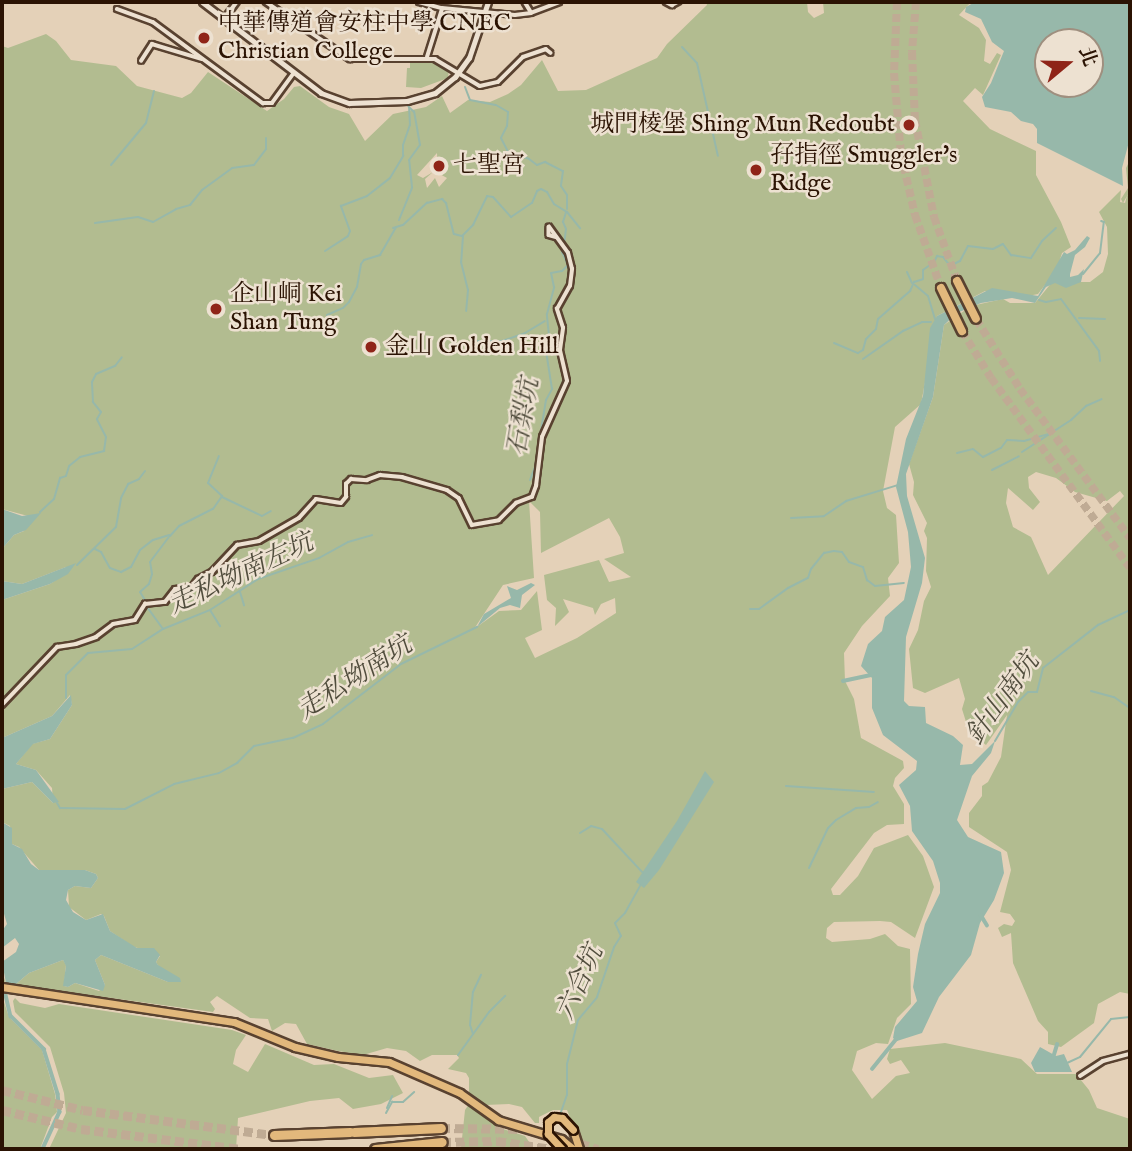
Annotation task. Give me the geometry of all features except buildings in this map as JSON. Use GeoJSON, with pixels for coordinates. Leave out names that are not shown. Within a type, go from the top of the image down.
{"type":"FeatureCollection","features":[{"type":"Feature","properties":{"kind":"highway"},"geometry":{"type":"LineString","coordinates":[[957,281],[976,319]]}},
{"type":"Feature","properties":{"kind":"highway"},"geometry":{"type":"LineString","coordinates":[[941,288],[962,331]]}},
{"type":"Feature","properties":{"kind":"highway"},"geometry":{"type":"LineString","coordinates":[[274,1135],[441,1128]]}},
{"type":"Feature","properties":{"kind":"highway"},"geometry":{"type":"LineString","coordinates":[[375,1149],[442,1142]]}},
{"type":"Feature","properties":{"kind":"main road"},"geometry":{"type":"LineString","coordinates":[[2,987],[234,1022],[295,1047],[338,1057],[389,1062],[460,1093],[498,1120],[561,1139],[573,1149]]}},
{"type":"Feature","properties":{"kind":"main road"},"geometry":{"type":"LineString","coordinates":[[562,1149],[548,1134],[548,1122],[560,1117],[573,1130],[579,1149]]}},
{"type":"Feature","properties":{"kind":"street"},"geometry":{"type":"LineString","coordinates":[[201,2],[330,98],[349,103],[423,98],[435,93],[459,72],[473,51],[488,2]]}},
{"type":"Feature","properties":{"kind":"street"},"geometry":{"type":"LineString","coordinates":[[224,19],[237,2]]}},
{"type":"Feature","properties":{"kind":"street"},"geometry":{"type":"LineString","coordinates":[[266,2],[350,59],[427,57],[442,60],[474,84],[489,85],[501,80],[523,57],[548,49],[551,52]]}},
{"type":"Feature","properties":{"kind":"street"},"geometry":{"type":"LineString","coordinates":[[419,2],[442,8],[485,10],[509,15],[531,13],[559,2]]}},
{"type":"Feature","properties":{"kind":"street"},"geometry":{"type":"LineString","coordinates":[[454,2],[454,9]]}},
{"type":"Feature","properties":{"kind":"street"},"geometry":{"type":"LineString","coordinates":[[525,2],[531,13]]}},
{"type":"Feature","properties":{"kind":"street"},"geometry":{"type":"LineString","coordinates":[[666,2],[672,5],[678,2]]}},
{"type":"Feature","properties":{"kind":"street"},"geometry":{"type":"LineString","coordinates":[[427,57],[442,8]]}},
{"type":"Feature","properties":{"kind":"street"},"geometry":{"type":"LineString","coordinates":[[117,9],[148,19],[190,53],[266,104],[272,103],[294,73]]}},
{"type":"Feature","properties":{"kind":"street"},"geometry":{"type":"LineString","coordinates":[[141,61],[152,44],[190,53]]}},
{"type":"Feature","properties":{"kind":"street"},"geometry":{"type":"LineString","coordinates":[[2,705],[57,646],[76,644],[97,636],[113,624],[135,620],[145,604],[163,603],[175,589],[192,587],[198,579],[212,572],[239,544],[259,541],[297,519],[316,499],[341,503],[346,497],[346,484],[352,479],[368,480],[380,475],[402,477],[447,490],[458,498],[473,525],[499,520],[516,502],[532,497],[541,456],[542,437],[567,379],[560,348],[563,328],[557,309],[570,286],[572,269],[568,253],[556,237]]}},
{"type":"Feature","properties":{"kind":"street"},"geometry":{"type":"LineString","coordinates":[[1080,1076],[1103,1061],[1130,1054]]}},
{"type":"Feature","properties":{"kind":"shaded area"},"geometry":{"type":"Polygon","coordinates":[[[706,2],[807,2],[808,12],[814,18],[824,13],[823,2],[971,2],[959,15],[979,28],[986,40],[984,61],[990,64],[997,53],[1001,55],[983,95],[975,88],[963,101],[990,129],[1036,151],[1036,175],[1071,247],[1062,253],[1057,269],[1038,294],[1028,296],[985,291],[937,316],[921,404],[895,427],[883,491],[887,508],[896,515],[899,563],[888,578],[890,596],[862,626],[844,653],[845,681],[854,699],[861,738],[903,761],[904,768],[895,778],[893,786],[904,804],[904,824],[887,825],[874,833],[831,889],[833,895],[840,895],[858,876],[874,848],[908,835],[923,856],[934,887],[915,938],[891,922],[880,921],[834,922],[827,928],[826,938],[832,942],[870,939],[885,934],[898,946],[910,949],[911,1004],[897,1018],[888,1044],[876,1043],[857,1051],[852,1070],[872,1099],[896,1076],[910,1073],[901,1060],[890,1064],[887,1059],[890,1049],[945,1043],[1021,1059],[1037,1074],[1076,1074],[1089,1090],[1097,1108],[1130,1119],[1130,1149],[583,1149],[567,1110],[553,1110],[539,1117],[539,1123],[535,1123],[522,1107],[509,1104],[485,1105],[469,1093],[469,1078],[466,1073],[448,1069],[459,1058],[457,1055],[432,1055],[420,1061],[406,1051],[387,1048],[363,1055],[307,1044],[296,1024],[285,1023],[272,1031],[268,1019],[250,1018],[217,996],[210,1002],[215,1009],[213,1012],[2,983],[2,972],[6,983],[16,984],[29,973],[63,960],[66,965],[64,986],[75,983],[99,991],[105,985],[95,960],[101,955],[168,982],[156,962],[160,956],[132,946],[110,931],[101,914],[86,920],[69,907],[68,890],[75,886],[91,888],[98,878],[96,874],[85,870],[39,870],[19,847],[12,844],[10,826],[2,822],[2,789],[32,782],[53,803],[52,788],[36,770],[16,764],[32,744],[50,739],[72,705],[70,695],[52,716],[2,738],[2,600],[50,584],[65,574],[66,567],[22,584],[2,581],[2,549],[14,535],[24,531],[28,516],[2,509],[2,46],[8,48],[46,34],[56,41],[71,60],[116,66],[137,86],[182,98],[191,93],[208,72],[267,111],[284,99],[294,87],[300,86],[329,107],[349,114],[365,141],[393,114],[426,107],[442,96],[450,113],[468,100],[490,102],[508,94],[521,85],[542,60],[558,91],[586,90],[657,58],[667,44],[707,5],[706,2]],[[437,153],[417,175],[423,178],[433,172],[425,179],[427,188],[435,178],[439,187],[447,178],[438,173],[437,153]],[[529,501],[534,578],[503,585],[474,629],[499,611],[521,610],[537,591],[542,630],[525,638],[535,658],[577,638],[616,613],[615,598],[601,604],[595,615],[593,608],[563,599],[569,612],[555,626],[556,608],[547,600],[544,575],[599,560],[609,582],[631,577],[604,559],[624,553],[620,537],[609,518],[541,553],[540,512],[529,501]]]}},
{"type":"Feature","properties":{"kind":"shaded area"},"geometry":{"type":"Polygon","coordinates":[[[975,2],[1130,2],[1130,138],[1122,168],[1123,186],[1037,143],[1037,129],[1033,124],[1021,121],[1011,112],[985,107],[982,97],[1004,51],[992,42],[981,19],[965,12],[966,7],[975,2]]]}},
{"type":"Feature","properties":{"kind":"shaded area"},"geometry":{"type":"Polygon","coordinates":[[[433,62],[449,69],[448,78],[421,88],[406,87],[407,68],[410,68],[410,63],[433,62]]]}},
{"type":"Feature","properties":{"kind":"shaded area"},"geometry":{"type":"Polygon","coordinates":[[[1130,160],[1130,194],[1123,203],[1121,199],[1128,188],[1126,168],[1130,160]]]}},
{"type":"Feature","properties":{"kind":"shaded area"},"geometry":{"type":"Polygon","coordinates":[[[1121,190],[1120,202],[1125,203],[1130,195],[1130,994],[1120,992],[1098,1004],[1094,1023],[1061,1047],[1048,1044],[1048,1032],[1038,1021],[1013,963],[1011,933],[1002,937],[998,928],[1004,924],[1012,926],[1015,921],[1010,914],[1000,912],[1011,870],[1007,852],[969,827],[969,813],[982,796],[982,786],[988,782],[1001,757],[1007,715],[986,745],[980,740],[979,727],[967,725],[962,709],[965,699],[959,678],[925,693],[913,688],[909,649],[918,630],[924,601],[931,587],[926,571],[927,538],[924,531],[927,523],[913,495],[914,482],[909,464],[933,397],[944,325],[971,306],[1003,299],[1010,303],[1035,303],[1053,281],[1061,282],[1066,287],[1077,282],[1090,282],[1103,272],[1108,254],[1107,227],[1099,212],[1121,190]],[[1036,472],[1028,477],[1029,488],[1040,502],[1033,510],[1008,488],[1006,503],[1013,527],[1031,537],[1048,575],[1124,496],[1120,491],[1107,501],[1075,492],[1056,478],[1036,472]]]}},
{"type":"Feature","properties":{"kind":"shaded area"},"geometry":{"type":"Polygon","coordinates":[[[1087,236],[1090,238],[1085,247],[1075,255],[1070,274],[1070,277],[1078,275],[1084,269],[1081,282],[1066,288],[1055,283],[1046,287],[1035,303],[1012,298],[981,303],[957,313],[944,325],[933,397],[906,474],[907,496],[925,558],[922,583],[906,637],[904,701],[909,706],[925,707],[926,723],[953,736],[963,745],[960,765],[972,764],[995,741],[991,753],[972,776],[957,820],[968,837],[1001,852],[1004,873],[994,900],[980,923],[971,955],[939,997],[922,1033],[897,1041],[893,1038],[895,1027],[917,1001],[913,987],[918,954],[925,924],[940,893],[940,883],[933,861],[912,831],[910,806],[899,785],[916,770],[917,761],[883,735],[872,708],[872,678],[861,666],[868,644],[882,631],[885,617],[904,600],[911,567],[908,532],[896,487],[906,439],[923,396],[930,328],[937,316],[992,288],[1038,296],[1064,252],[1067,254],[1075,250],[1087,236]]]}},
{"type":"Feature","properties":{"kind":"shaded area"},"geometry":{"type":"Polygon","coordinates":[[[2,509],[22,516],[41,513],[26,530],[14,535],[2,549],[2,509]]]}},
{"type":"Feature","properties":{"kind":"shaded area"},"geometry":{"type":"Polygon","coordinates":[[[76,563],[68,574],[50,584],[2,600],[2,581],[22,584],[76,563]]]}},
{"type":"Feature","properties":{"kind":"shaded area"},"geometry":{"type":"Polygon","coordinates":[[[531,583],[535,585],[522,595],[520,608],[510,605],[500,608],[477,627],[484,614],[511,598],[507,586],[517,590],[531,583]]]}},
{"type":"Feature","properties":{"kind":"shaded area"},"geometry":{"type":"Polygon","coordinates":[[[71,695],[72,705],[50,739],[33,744],[16,764],[36,770],[59,802],[53,803],[32,782],[2,789],[2,738],[52,716],[71,695]]]}},
{"type":"Feature","properties":{"kind":"shaded area"},"geometry":{"type":"Polygon","coordinates":[[[705,771],[714,782],[659,870],[644,888],[636,882],[677,821],[705,771]]]}},
{"type":"Feature","properties":{"kind":"shaded area"},"geometry":{"type":"Polygon","coordinates":[[[2,822],[12,828],[12,844],[22,849],[31,864],[39,870],[85,870],[96,874],[98,878],[91,888],[75,886],[68,890],[66,900],[73,912],[86,920],[103,914],[110,931],[137,948],[154,948],[160,955],[156,962],[158,965],[180,978],[181,982],[168,982],[101,955],[95,960],[105,985],[103,991],[75,983],[68,987],[63,986],[66,966],[63,960],[29,973],[16,984],[6,983],[2,962],[16,952],[19,944],[15,938],[2,948],[2,931],[7,924],[2,907],[2,822]]]}},
{"type":"Feature","properties":{"kind":"shaded area"},"geometry":{"type":"Polygon","coordinates":[[[2,996],[9,1017],[42,1050],[55,1094],[57,1112],[52,1117],[40,1149],[2,1149],[2,996]]]}},
{"type":"Feature","properties":{"kind":"shaded area"},"geometry":{"type":"Polygon","coordinates":[[[15,998],[20,1003],[45,1008],[59,1004],[232,1030],[246,1035],[236,1050],[233,1064],[248,1072],[265,1044],[314,1065],[334,1064],[369,1078],[393,1075],[403,1093],[381,1104],[353,1109],[339,1098],[310,1101],[238,1118],[236,1149],[49,1149],[66,1113],[64,1093],[50,1047],[15,1012],[15,998]]]}},
{"type":"Feature","properties":{"kind":"shaded area"},"geometry":{"type":"Polygon","coordinates":[[[1040,1047],[1056,1056],[1064,1054],[1072,1072],[1035,1072],[1031,1063],[1040,1047]]]}},
{"type":"Feature","properties":{"kind":"shaded area"},"geometry":{"type":"Polygon","coordinates":[[[469,1104],[503,1129],[525,1136],[534,1149],[457,1149],[461,1148],[465,1110],[469,1104]]]}},
{"type":"Feature","properties":{"kind":"waterway"},"geometry":{"type":"LineString","coordinates":[[682,47],[697,63],[718,156]]}},
{"type":"Feature","properties":{"kind":"waterway"},"geometry":{"type":"LineString","coordinates":[[465,87],[470,100],[496,105],[508,112],[507,126],[501,138],[508,152],[529,159],[537,165],[545,162],[563,171],[561,186],[567,195],[567,209]]}},
{"type":"Feature","properties":{"kind":"waterway"},"geometry":{"type":"LineString","coordinates":[[111,165],[146,123],[154,91]]}},
{"type":"Feature","properties":{"kind":"waterway"},"geometry":{"type":"LineString","coordinates":[[399,220],[412,187],[409,160],[420,145],[414,112],[408,106]]}},
{"type":"Feature","properties":{"kind":"waterway"},"geometry":{"type":"LineString","coordinates":[[325,251],[348,236],[350,231],[341,206],[367,196],[390,178],[403,156],[403,145],[410,125],[409,107]]}},
{"type":"Feature","properties":{"kind":"waterway"},"geometry":{"type":"LineString","coordinates":[[95,223],[138,217],[153,222],[176,209],[190,205],[202,190],[232,168],[254,165],[266,149],[266,138]]}},
{"type":"Feature","properties":{"kind":"waterway"},"geometry":{"type":"LineString","coordinates":[[393,228],[403,225],[427,203],[442,199],[446,203],[454,234],[462,236],[473,225],[487,196],[493,197],[511,217],[532,203],[537,191],[541,189],[547,192],[554,204],[567,212],[580,228]]}},
{"type":"Feature","properties":{"kind":"waterway"},"geometry":{"type":"LineString","coordinates":[[564,245],[566,229],[563,222],[566,212]]}},
{"type":"Feature","properties":{"kind":"waterway"},"geometry":{"type":"LineString","coordinates":[[1083,274],[1100,253],[1104,222],[1101,221]]}},
{"type":"Feature","properties":{"kind":"waterway"},"geometry":{"type":"LineString","coordinates":[[327,315],[343,308],[349,302],[357,287],[361,264],[364,260],[380,255],[396,227]]}},
{"type":"Feature","properties":{"kind":"waterway"},"geometry":{"type":"LineString","coordinates":[[834,343],[858,353],[863,350],[866,339],[876,329],[878,319],[910,291],[914,282],[923,279],[923,270],[934,262],[937,256],[943,257],[950,266],[960,261],[968,246],[993,249],[1003,244],[1011,255],[1031,258],[1042,241],[1056,228]]}},
{"type":"Feature","properties":{"kind":"waterway"},"geometry":{"type":"LineString","coordinates":[[463,236],[461,262],[468,290],[466,311]]}},
{"type":"Feature","properties":{"kind":"waterway","name":"石梨坑"},"geometry":{"type":"LineString","coordinates":[[530,480],[535,467],[546,400],[552,389],[546,351],[550,345],[547,314],[554,287],[551,273],[562,271],[568,265],[563,248]]}},
{"type":"Feature","properties":{"kind":"waterway"},"geometry":{"type":"LineString","coordinates":[[907,272],[912,283]]}},
{"type":"Feature","properties":{"kind":"waterway"},"geometry":{"type":"LineString","coordinates":[[915,285],[928,296],[935,319]]}},
{"type":"Feature","properties":{"kind":"waterway"},"geometry":{"type":"LineString","coordinates":[[1039,300],[1046,302],[1061,299],[1099,351],[1100,361]]}},
{"type":"Feature","properties":{"kind":"waterway"},"geometry":{"type":"LineString","coordinates":[[1079,318],[1105,319]]}},
{"type":"Feature","properties":{"kind":"waterway"},"geometry":{"type":"LineString","coordinates":[[472,341],[502,341],[525,333],[545,321]]}},
{"type":"Feature","properties":{"kind":"waterway"},"geometry":{"type":"LineString","coordinates":[[863,359],[903,331],[922,322],[931,322]]}},
{"type":"Feature","properties":{"kind":"waterway"},"geometry":{"type":"LineString","coordinates":[[40,512],[54,499],[60,478],[66,476],[69,466],[80,457],[104,451],[106,437],[97,419],[101,412],[93,402],[92,382],[96,374],[115,366],[122,357]]}},
{"type":"Feature","properties":{"kind":"waterway"},"geometry":{"type":"LineString","coordinates":[[1022,452],[1071,420],[1086,406],[1102,399]]}},
{"type":"Feature","properties":{"kind":"waterway"},"geometry":{"type":"LineString","coordinates":[[957,453],[973,449],[983,457],[1001,448],[1007,440],[1024,441],[1048,434]]}},
{"type":"Feature","properties":{"kind":"waterway"},"geometry":{"type":"LineString","coordinates":[[170,536],[179,526],[213,509],[222,496],[208,483],[219,456]]}},
{"type":"Feature","properties":{"kind":"waterway"},"geometry":{"type":"LineString","coordinates":[[992,470],[1019,456]]}},
{"type":"Feature","properties":{"kind":"waterway"},"geometry":{"type":"LineString","coordinates":[[77,565],[116,527],[121,498],[128,484],[139,479],[145,471]]}},
{"type":"Feature","properties":{"kind":"waterway"},"geometry":{"type":"LineString","coordinates":[[791,518],[824,516],[846,501],[898,485]]}},
{"type":"Feature","properties":{"kind":"waterway"},"geometry":{"type":"LineString","coordinates":[[222,497],[262,516],[271,511]]}},
{"type":"Feature","properties":{"kind":"waterway"},"geometry":{"type":"LineString","coordinates":[[95,549],[101,552],[110,568],[121,572],[131,567],[140,550],[153,540],[169,535]]}},
{"type":"Feature","properties":{"kind":"waterway","name":"走私坳南左坑"},"geometry":{"type":"LineString","coordinates":[[163,629],[210,610],[258,579],[319,558],[348,542],[372,535]]}},
{"type":"Feature","properties":{"kind":"waterway"},"geometry":{"type":"LineString","coordinates":[[145,600],[140,592],[149,584],[152,574],[150,562],[169,537]]}},
{"type":"Feature","properties":{"kind":"waterway"},"geometry":{"type":"LineString","coordinates":[[750,609],[759,609],[788,588],[808,578],[811,569],[824,553],[834,551],[842,552],[849,562],[863,567],[867,580],[875,586],[904,583]]}},
{"type":"Feature","properties":{"kind":"waterway"},"geometry":{"type":"LineString","coordinates":[[240,592],[244,605]]}},
{"type":"Feature","properties":{"kind":"waterway"},"geometry":{"type":"LineString","coordinates":[[66,698],[66,675],[88,653],[132,649],[163,629],[147,607]]}},
{"type":"Feature","properties":{"kind":"waterway"},"geometry":{"type":"LineString","coordinates":[[210,610],[220,626]]}},
{"type":"Feature","properties":{"kind":"waterway","name":"針山南坑"},"geometry":{"type":"LineString","coordinates":[[995,741],[1018,702],[1028,692],[1037,692],[1043,668],[1098,625],[1130,610]]}},
{"type":"Feature","properties":{"kind":"waterway","name":"走私坳南坑"},"geometry":{"type":"LineString","coordinates":[[57,803],[60,808],[125,809],[174,784],[219,773],[237,763],[254,746],[293,738],[323,724],[401,664],[477,627]]}},
{"type":"Feature","properties":{"kind":"waterway"},"geometry":{"type":"LineString","coordinates":[[843,681],[875,674]]}},
{"type":"Feature","properties":{"kind":"waterway"},"geometry":{"type":"LineString","coordinates":[[1091,691],[1114,697],[1130,708]]}},
{"type":"Feature","properties":{"kind":"waterway"},"geometry":{"type":"LineString","coordinates":[[786,786],[874,792]]}},
{"type":"Feature","properties":{"kind":"waterway"},"geometry":{"type":"LineString","coordinates":[[809,868],[828,828],[836,820],[856,808],[869,807],[878,802]]}},
{"type":"Feature","properties":{"kind":"waterway"},"geometry":{"type":"LineString","coordinates":[[580,833],[591,826],[602,829],[643,873]]}},
{"type":"Feature","properties":{"kind":"waterway","name":"六合坑"},"geometry":{"type":"LineString","coordinates":[[561,1112],[567,1095],[567,1064],[578,1020],[597,997],[614,947],[621,936],[615,923],[625,913],[640,886]]}},
{"type":"Feature","properties":{"kind":"waterway"},"geometry":{"type":"LineString","coordinates":[[981,915],[987,925]]}},
{"type":"Feature","properties":{"kind":"waterway"},"geometry":{"type":"LineString","coordinates":[[473,1034],[470,1025],[473,992],[481,975]]}},
{"type":"Feature","properties":{"kind":"waterway"},"geometry":{"type":"LineString","coordinates":[[5,991],[11,1016],[44,1049],[58,1094],[60,1112],[43,1149]]}},
{"type":"Feature","properties":{"kind":"waterway"},"geometry":{"type":"LineString","coordinates":[[458,1055],[489,1012],[505,996]]}},
{"type":"Feature","properties":{"kind":"waterway"},"geometry":{"type":"LineString","coordinates":[[1067,1063],[1080,1057],[1111,1019],[1130,1017]]}},
{"type":"Feature","properties":{"kind":"waterway"},"geometry":{"type":"LineString","coordinates":[[872,1069],[897,1038]]}},
{"type":"Feature","properties":{"kind":"waterway"},"geometry":{"type":"LineString","coordinates":[[1053,1058],[1057,1045]]}},
{"type":"Feature","properties":{"kind":"waterway"},"geometry":{"type":"LineString","coordinates":[[386,1113],[392,1102],[403,1102],[414,1092]]}},
{"type":"Feature","properties":{"kind":"waterway"},"geometry":{"type":"LineString","coordinates":[[387,1108],[392,1096]]}},
{"type":"Feature","properties":{"kind":"tunnel"},"geometry":{"type":"LineString","coordinates":[[897,2],[894,73],[901,154],[915,215],[941,288]]}},
{"type":"Feature","properties":{"kind":"tunnel"},"geometry":{"type":"LineString","coordinates":[[916,2],[912,52],[915,120],[934,217],[957,281]]}},
{"type":"Feature","properties":{"kind":"tunnel"},"geometry":{"type":"LineString","coordinates":[[976,319],[1020,389],[1130,538]]}},
{"type":"Feature","properties":{"kind":"tunnel"},"geometry":{"type":"LineString","coordinates":[[962,331],[991,378],[1130,568]]}},
{"type":"Feature","properties":{"kind":"tunnel"},"geometry":{"type":"LineString","coordinates":[[2,1090],[83,1110],[274,1135]]}},
{"type":"Feature","properties":{"kind":"tunnel"},"geometry":{"type":"LineString","coordinates":[[2,1110],[81,1129],[241,1149]]}},
{"type":"Feature","properties":{"kind":"tunnel"},"geometry":{"type":"LineString","coordinates":[[441,1128],[520,1129]]}},
{"type":"Feature","properties":{"kind":"tunnel"},"geometry":{"type":"LineString","coordinates":[[554,1135],[598,1149]]}},
{"type":"Feature","properties":{"kind":"tunnel"},"geometry":{"type":"LineString","coordinates":[[442,1142],[497,1141],[551,1149]]}},
{"type":"Feature","properties":{"kind":"place","name":"中華傳道會安柱中學 CNEC Christian College"},"geometry":{"type":"Point","coordinates":[204,38]}},
{"type":"Feature","properties":{"kind":"place","name":"城門棱堡 Shing Mun Redoubt"},"geometry":{"type":"Point","coordinates":[909,125]}},
{"type":"Feature","properties":{"kind":"place","name":"七聖宮"},"geometry":{"type":"Point","coordinates":[439,166]}},
{"type":"Feature","properties":{"kind":"place","name":"孖指徑 Smuggler's Ridge"},"geometry":{"type":"Point","coordinates":[756,170]}},
{"type":"Feature","properties":{"kind":"place","name":"企山峒 Kei Shan Tung"},"geometry":{"type":"Point","coordinates":[216,309]}},
{"type":"Feature","properties":{"kind":"place","name":"金山 Golden Hill"},"geometry":{"type":"Point","coordinates":[371,347]}}]}
